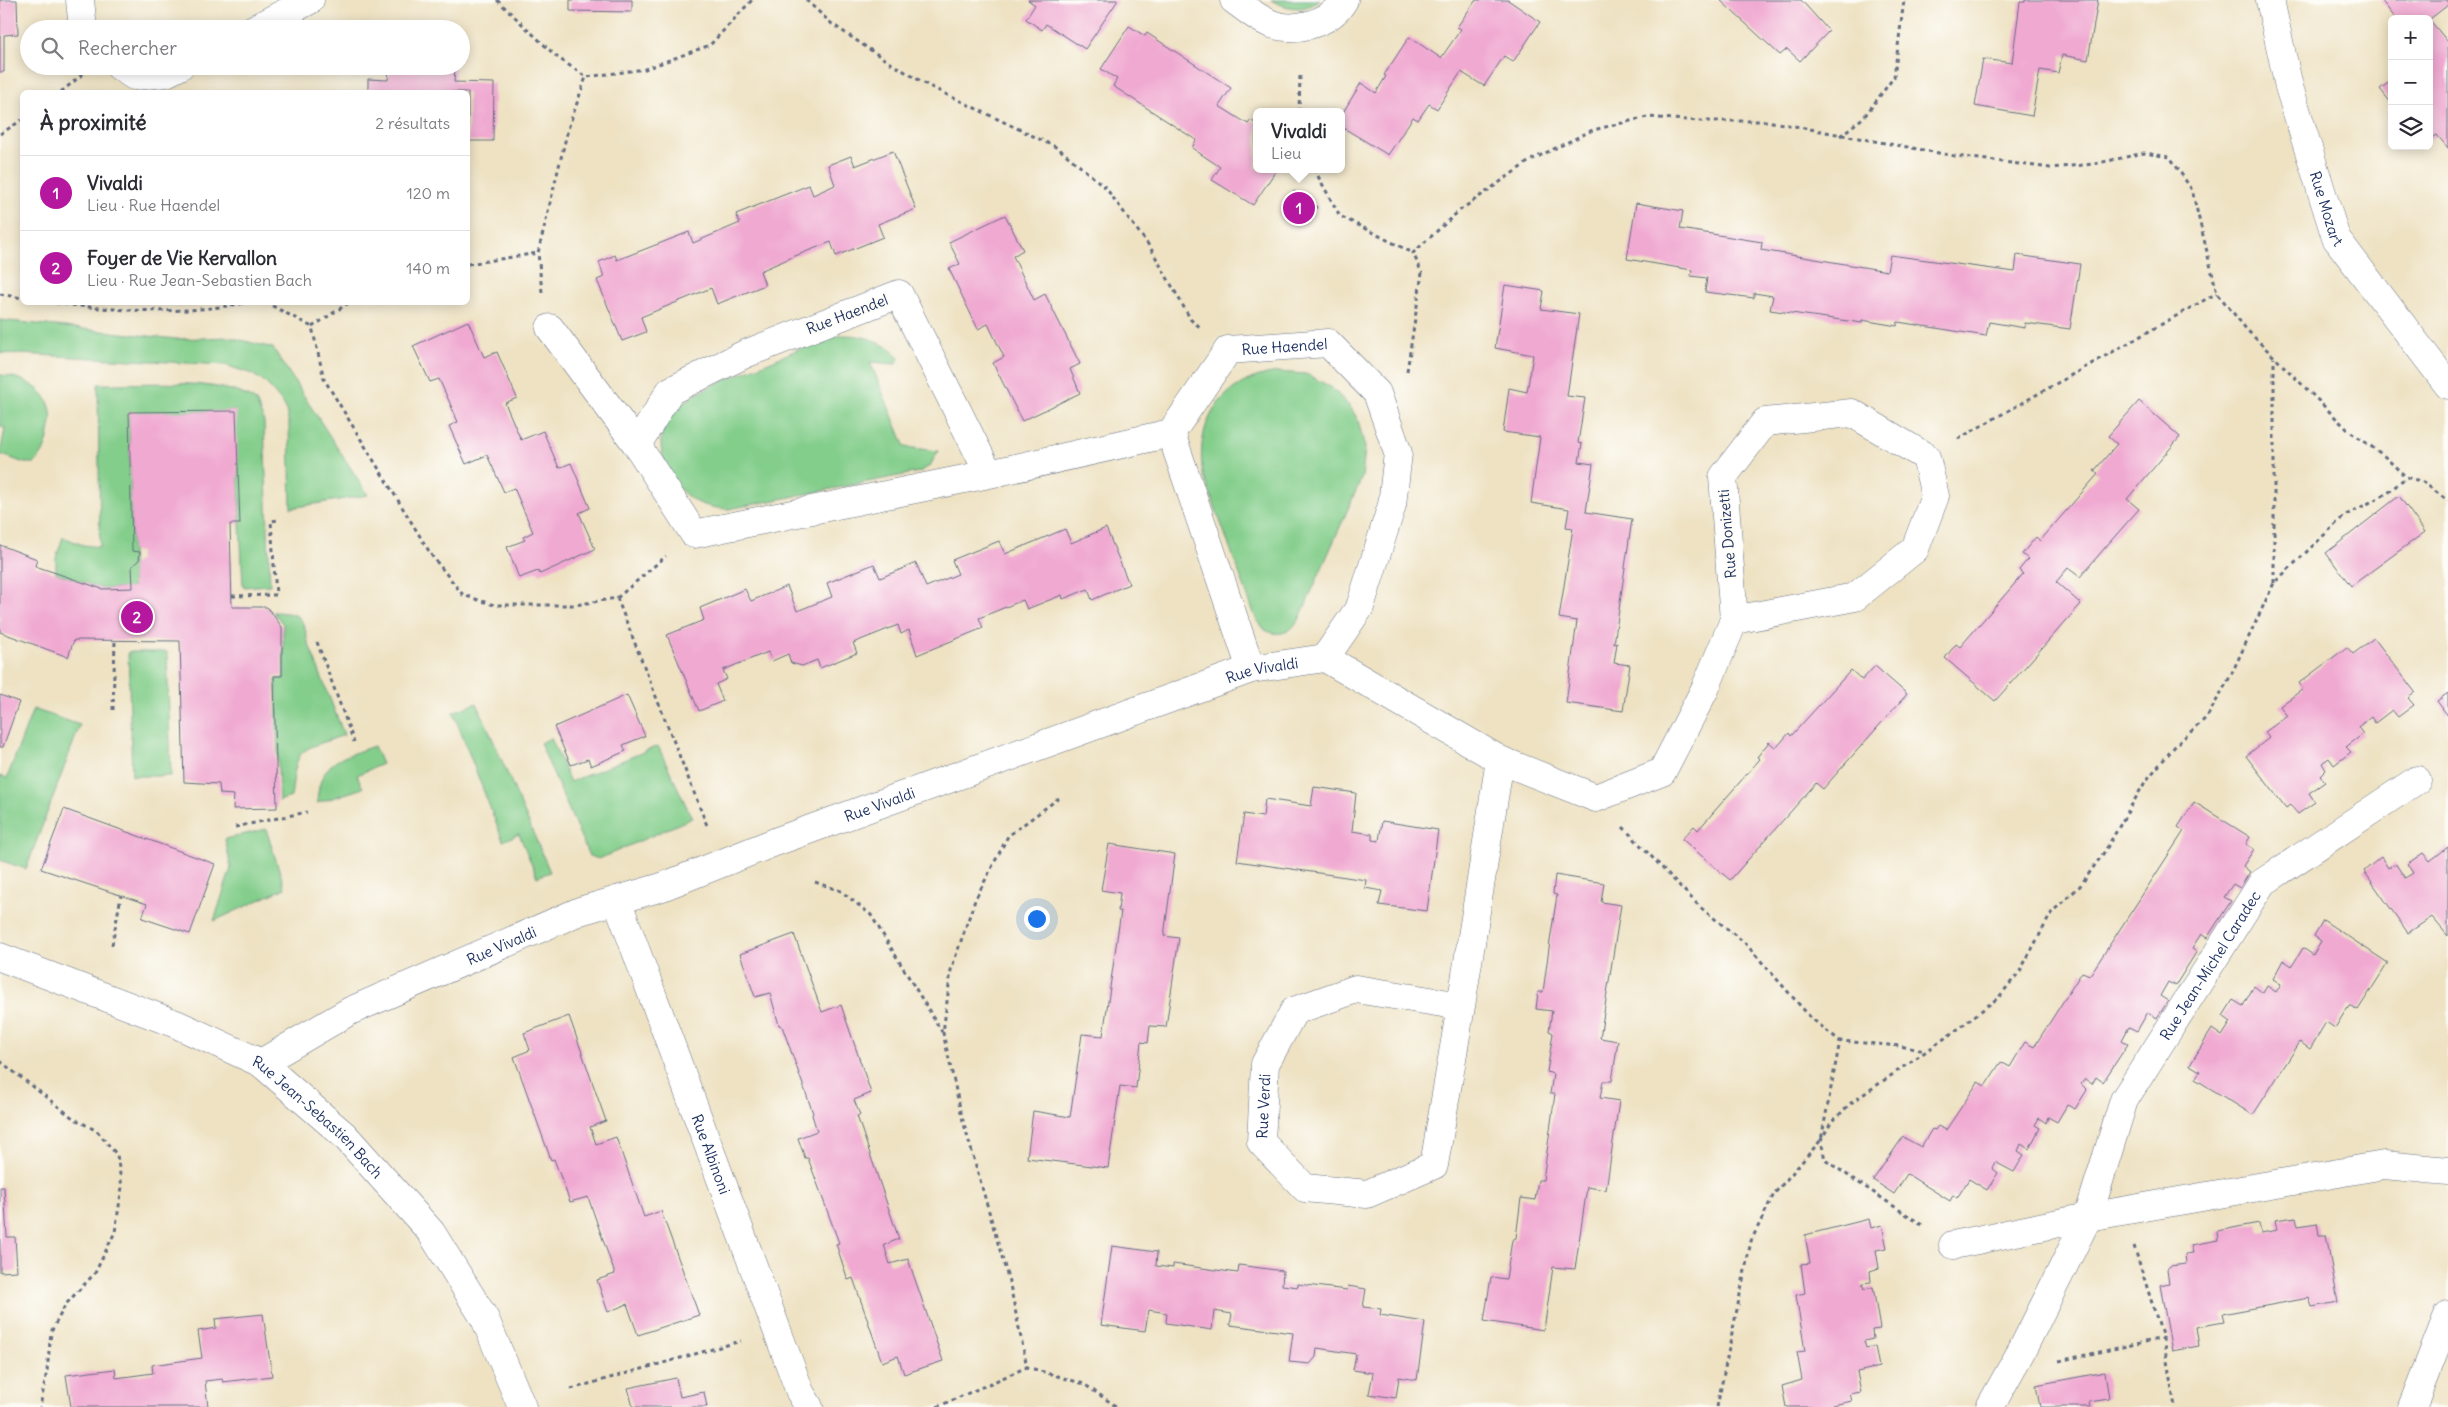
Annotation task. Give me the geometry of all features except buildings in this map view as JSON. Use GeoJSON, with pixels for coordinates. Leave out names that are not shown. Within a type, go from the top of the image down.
{"type":"FeatureCollection","features":[{"type":"Feature","properties":{"kind":"street"},"geometry":{"type":"LineString","coordinates":[[80,0],[82,20]]}},
{"type":"Feature","properties":{"kind":"street"},"geometry":{"type":"LineString","coordinates":[[271,20],[310,0]]}},
{"type":"Feature","properties":{"kind":"street"},"geometry":{"type":"LineString","coordinates":[[1234,0],[1267,22],[1288,27],[1308,25],[1327,18],[1344,0]]}},
{"type":"Feature","properties":{"kind":"street","name":"Rue Mozart"},"geometry":{"type":"LineString","coordinates":[[2270,0],[2289,87],[2336,238],[2448,385]]}},
{"type":"Feature","properties":{"kind":"street"},"geometry":{"type":"LineString","coordinates":[[132,75],[145,75]]}},
{"type":"Feature","properties":{"kind":"street","name":"Rue Haendel"},"geometry":{"type":"LineString","coordinates":[[637,445],[670,391],[745,354],[899,294],[989,474]]}},
{"type":"Feature","properties":{"kind":"street"},"geometry":{"type":"LineString","coordinates":[[550,328],[637,445],[694,534],[989,474],[1171,433],[1251,669]]}},
{"type":"Feature","properties":{"kind":"street","name":"Rue Haendel"},"geometry":{"type":"LineString","coordinates":[[1171,433],[1228,350],[1328,343],[1377,393],[1398,453],[1392,505],[1360,607],[1325,658]]}},
{"type":"Feature","properties":{"kind":"street","name":"Rue Donizetti"},"geometry":{"type":"LineString","coordinates":[[1596,798],[1662,772],[1705,689],[1734,620],[1723,477],[1765,422],[1852,412],[1926,457]]}},
{"type":"Feature","properties":{"kind":"street"},"geometry":{"type":"LineString","coordinates":[[1734,620],[1855,597],[1915,549],[1936,496],[1926,457]]}},
{"type":"Feature","properties":{"kind":"street"},"geometry":{"type":"LineString","coordinates":[[1325,658],[1500,760],[1596,798]]}},
{"type":"Feature","properties":{"kind":"street","name":"Rue Vivaldi"},"geometry":{"type":"LineString","coordinates":[[261,1063],[350,1011],[580,910],[662,887],[775,842],[1251,669],[1325,658]]}},
{"type":"Feature","properties":{"kind":"street","name":"Rue Verdi"},"geometry":{"type":"LineString","coordinates":[[1461,1006],[1356,988],[1294,1011],[1266,1064],[1261,1142],[1305,1188],[1367,1194],[1434,1165],[1461,1006],[1500,760]]}},
{"type":"Feature","properties":{"kind":"street","name":"Rue Jean-Michel Caradec"},"geometry":{"type":"LineString","coordinates":[[1990,1407],[2024,1348],[2088,1217],[2124,1100],[2262,883],[2416,780]]}},
{"type":"Feature","properties":{"kind":"street","name":"Rue Albinoni"},"geometry":{"type":"LineString","coordinates":[[617,900],[800,1392],[809,1407]]}},
{"type":"Feature","properties":{"kind":"street","name":"Rue Jean-Sebastien Bach"},"geometry":{"type":"LineString","coordinates":[[0,957],[176,1024],[261,1063],[345,1136],[431,1232],[485,1318],[522,1407]]}},
{"type":"Feature","properties":{"kind":"street"},"geometry":{"type":"LineString","coordinates":[[1953,1246],[2088,1217],[2384,1165],[2448,1171]]}},
{"type":"Feature","properties":{"kind":"street"},"geometry":{"type":"LineString","coordinates":[[2412,1407],[2448,1315]]}},
{"type":"Feature","properties":{"kind":"path"},"geometry":{"type":"LineString","coordinates":[[497,0],[558,58],[586,77],[645,69],[710,45],[752,0]]}},
{"type":"Feature","properties":{"kind":"path"},"geometry":{"type":"LineString","coordinates":[[806,0],[832,24],[886,61],[929,86],[1058,148],[1105,187],[1150,247],[1191,320],[1228,350]]}},
{"type":"Feature","properties":{"kind":"path"},"geometry":{"type":"LineString","coordinates":[[1840,136],[1864,117],[1894,77],[1904,0]]}},
{"type":"Feature","properties":{"kind":"path"},"geometry":{"type":"LineString","coordinates":[[1299,108],[1300,74]]}},
{"type":"Feature","properties":{"kind":"path"},"geometry":{"type":"LineString","coordinates":[[64,90],[82,75]]}},
{"type":"Feature","properties":{"kind":"path"},"geometry":{"type":"LineString","coordinates":[[550,328],[543,296],[538,252],[568,129],[586,77]]}},
{"type":"Feature","properties":{"kind":"path"},"geometry":{"type":"LineString","coordinates":[[1413,253],[1458,211],[1531,160],[1593,130],[1647,117],[1699,121],[1767,121],[1955,156],[2050,168],[2094,164],[2144,153],[2170,157],[2192,190],[2217,293],[2247,330],[2347,429],[2383,455],[2406,478],[2424,482],[2448,501]]}},
{"type":"Feature","properties":{"kind":"path"},"geometry":{"type":"LineString","coordinates":[[0,134],[20,121]]}},
{"type":"Feature","properties":{"kind":"path"},"geometry":{"type":"LineString","coordinates":[[1316,173],[1340,216],[1413,253],[1422,273],[1407,374],[1377,393]]}},
{"type":"Feature","properties":{"kind":"path"},"geometry":{"type":"LineString","coordinates":[[470,264],[538,252]]}},
{"type":"Feature","properties":{"kind":"path"},"geometry":{"type":"LineString","coordinates":[[1926,457],[2217,293]]}},
{"type":"Feature","properties":{"kind":"path"},"geometry":{"type":"LineString","coordinates":[[0,294],[20,298]]}},
{"type":"Feature","properties":{"kind":"path"},"geometry":{"type":"LineString","coordinates":[[77,305],[144,312],[236,305]]}},
{"type":"Feature","properties":{"kind":"path"},"geometry":{"type":"LineString","coordinates":[[271,305],[312,327],[324,379],[432,556],[463,595],[494,605],[575,605],[617,598],[694,534]]}},
{"type":"Feature","properties":{"kind":"path"},"geometry":{"type":"LineString","coordinates":[[312,327],[345,305]]}},
{"type":"Feature","properties":{"kind":"path"},"geometry":{"type":"LineString","coordinates":[[2274,357],[2274,583]]}},
{"type":"Feature","properties":{"kind":"path"},"geometry":{"type":"LineString","coordinates":[[1717,1407],[1751,1241],[1774,1194],[1821,1140],[1831,1123],[1851,1103],[1926,1052],[1999,997],[2020,971],[2052,912],[2080,886],[2105,852],[2145,782],[2176,745],[2207,717],[2230,677],[2274,583],[2344,516],[2388,493],[2406,478]]}},
{"type":"Feature","properties":{"kind":"path"},"geometry":{"type":"LineString","coordinates":[[232,596],[276,595],[271,521],[280,520]]}},
{"type":"Feature","properties":{"kind":"path"},"geometry":{"type":"LineString","coordinates":[[617,598],[709,831]]}},
{"type":"Feature","properties":{"kind":"path"},"geometry":{"type":"LineString","coordinates":[[112,710],[115,640]]}},
{"type":"Feature","properties":{"kind":"path"},"geometry":{"type":"LineString","coordinates":[[317,642],[354,742]]}},
{"type":"Feature","properties":{"kind":"path"},"geometry":{"type":"LineString","coordinates":[[942,1032],[951,970],[975,900],[1008,836],[1059,798]]}},
{"type":"Feature","properties":{"kind":"path"},"geometry":{"type":"LineString","coordinates":[[1596,798],[1700,907],[1745,943],[1811,1018],[1840,1041],[1900,1046],[1926,1052]]}},
{"type":"Feature","properties":{"kind":"path"},"geometry":{"type":"LineString","coordinates":[[235,827],[307,812]]}},
{"type":"Feature","properties":{"kind":"path"},"geometry":{"type":"LineString","coordinates":[[815,882],[841,890],[871,916],[942,1032],[962,1117],[1010,1285],[1027,1366]]}},
{"type":"Feature","properties":{"kind":"path"},"geometry":{"type":"LineString","coordinates":[[112,945],[122,896]]}},
{"type":"Feature","properties":{"kind":"path"},"geometry":{"type":"LineString","coordinates":[[1840,1041],[1821,1140],[1825,1160],[1953,1246]]}},
{"type":"Feature","properties":{"kind":"path"},"geometry":{"type":"LineString","coordinates":[[0,1061],[73,1118],[97,1131],[116,1156],[122,1187],[115,1232],[96,1273],[66,1304],[51,1332],[47,1370],[40,1407]]}},
{"type":"Feature","properties":{"kind":"path"},"geometry":{"type":"LineString","coordinates":[[2121,1211],[2163,1338],[2175,1407]]}},
{"type":"Feature","properties":{"kind":"path"},"geometry":{"type":"LineString","coordinates":[[571,1389],[654,1367],[750,1338]]}},
{"type":"Feature","properties":{"kind":"path"},"geometry":{"type":"LineString","coordinates":[[2024,1348],[2054,1362],[2163,1338]]}},
{"type":"Feature","properties":{"kind":"path"},"geometry":{"type":"LineString","coordinates":[[936,1407],[1027,1366],[1084,1384],[1117,1407]]}},
{"type":"Feature","properties":{"kind":"green space"},"geometry":{"type":"Polygon","coordinates":[[[1271,0],[1320,0],[1302,8],[1295,8],[1271,0]]]}},
{"type":"Feature","properties":{"kind":"green space"},"geometry":{"type":"Polygon","coordinates":[[[0,320],[176,339],[229,337],[273,348],[368,495],[291,508],[289,424],[285,406],[266,383],[252,374],[225,365],[0,353],[0,320]]]}},
{"type":"Feature","properties":{"kind":"green space"},"geometry":{"type":"Polygon","coordinates":[[[844,335],[867,338],[881,344],[899,358],[896,364],[870,362],[905,447],[938,451],[930,466],[919,472],[729,509],[703,505],[689,497],[677,486],[662,454],[662,433],[670,417],[683,403],[701,391],[813,343],[844,335]]]}},
{"type":"Feature","properties":{"kind":"green space"},"geometry":{"type":"Polygon","coordinates":[[[1278,372],[1306,374],[1331,387],[1351,408],[1358,420],[1365,448],[1362,477],[1299,620],[1288,631],[1275,633],[1265,630],[1256,619],[1203,474],[1201,454],[1203,436],[1209,420],[1217,405],[1228,393],[1242,383],[1259,376],[1278,372]]]}},
{"type":"Feature","properties":{"kind":"green space"},"geometry":{"type":"Polygon","coordinates":[[[0,375],[14,377],[29,383],[41,392],[49,404],[51,418],[47,441],[43,452],[35,463],[24,463],[0,454],[5,428],[0,427],[0,375]]]}},
{"type":"Feature","properties":{"kind":"green space"},"geometry":{"type":"Polygon","coordinates":[[[158,383],[202,385],[241,393],[256,401],[264,422],[270,585],[243,587],[235,411],[129,413],[133,588],[102,589],[56,573],[56,558],[63,537],[83,545],[100,547],[98,384],[158,383]]]}},
{"type":"Feature","properties":{"kind":"green space"},"geometry":{"type":"Polygon","coordinates":[[[273,612],[289,613],[302,621],[308,642],[344,735],[316,745],[302,753],[295,768],[291,797],[279,801],[276,679],[284,678],[283,624],[273,612]]]}},
{"type":"Feature","properties":{"kind":"green space"},"geometry":{"type":"Polygon","coordinates":[[[128,652],[167,652],[171,776],[132,776],[128,652]]]}},
{"type":"Feature","properties":{"kind":"green space"},"geometry":{"type":"Polygon","coordinates":[[[477,703],[550,872],[537,877],[519,834],[503,841],[453,712],[477,703]]]}},
{"type":"Feature","properties":{"kind":"green space"},"geometry":{"type":"Polygon","coordinates":[[[33,709],[80,725],[26,869],[0,860],[0,776],[7,778],[33,709]]]}},
{"type":"Feature","properties":{"kind":"green space"},"geometry":{"type":"Polygon","coordinates":[[[551,738],[570,782],[658,746],[692,818],[599,859],[589,856],[540,743],[551,738]]]}},
{"type":"Feature","properties":{"kind":"green space"},"geometry":{"type":"Polygon","coordinates":[[[374,746],[382,764],[357,775],[363,788],[317,803],[322,778],[333,763],[374,746]]]}},
{"type":"Feature","properties":{"kind":"green space"},"geometry":{"type":"Polygon","coordinates":[[[266,829],[285,888],[214,921],[231,868],[225,839],[266,829]]]}},
{"type":"Feature","properties":{"kind":"place","name":"Vivaldi"},"geometry":{"type":"Point","coordinates":[1299,208]}},
{"type":"Feature","properties":{"kind":"place","name":"Foyer de Vie Kervallon"},"geometry":{"type":"Point","coordinates":[137,617]}}]}
